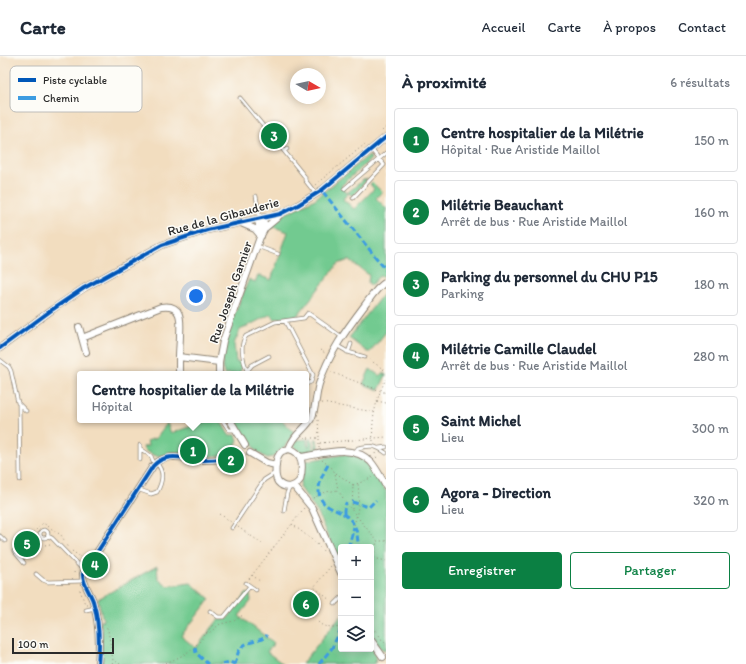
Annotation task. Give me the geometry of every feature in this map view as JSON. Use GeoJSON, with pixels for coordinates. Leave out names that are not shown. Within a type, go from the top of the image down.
{"type":"FeatureCollection","features":[{"type":"Feature","properties":{"kind":"street","name":"Rue de la Gibauderie"},"geometry":{"type":"LineString","coordinates":[[0,348],[62,302],[84,288],[162,245],[207,230],[280,214],[298,205],[316,194],[370,145],[384,137]]}},
{"type":"Feature","properties":{"kind":"street"},"geometry":{"type":"LineString","coordinates":[[265,228],[280,214]]}},
{"type":"Feature","properties":{"kind":"street"},"geometry":{"type":"LineString","coordinates":[[260,219],[260,236]]}},
{"type":"Feature","properties":{"kind":"street","name":"Rue Joseph Garnier"},"geometry":{"type":"LineString","coordinates":[[219,371],[223,341],[260,236],[265,228],[260,219]]}},
{"type":"Feature","properties":{"kind":"street"},"geometry":{"type":"LineString","coordinates":[[241,223],[255,229],[260,236]]}},
{"type":"Feature","properties":{"kind":"street"},"geometry":{"type":"LineString","coordinates":[[309,421],[312,417],[324,370],[336,345],[379,288],[386,282]]}},
{"type":"Feature","properties":{"kind":"street"},"geometry":{"type":"LineString","coordinates":[[82,338],[161,307],[171,307],[176,310],[181,319],[179,371]]}},
{"type":"Feature","properties":{"kind":"street"},"geometry":{"type":"LineString","coordinates":[[79,327],[86,352]]}},
{"type":"Feature","properties":{"kind":"street"},"geometry":{"type":"LineString","coordinates":[[179,358],[219,362]]}},
{"type":"Feature","properties":{"kind":"street"},"geometry":{"type":"LineString","coordinates":[[232,423],[245,445]]}},
{"type":"Feature","properties":{"kind":"street"},"geometry":{"type":"LineString","coordinates":[[289,449],[293,439],[307,423]]}},
{"type":"Feature","properties":{"kind":"street"},"geometry":{"type":"LineString","coordinates":[[289,449],[294,450],[301,458],[300,480],[292,486],[285,486],[278,482],[276,478],[276,468],[278,456],[281,452],[289,449]]}},
{"type":"Feature","properties":{"kind":"street"},"geometry":{"type":"LineString","coordinates":[[301,458],[343,451],[355,452],[368,459],[386,486]]}},
{"type":"Feature","properties":{"kind":"street"},"geometry":{"type":"LineString","coordinates":[[250,453],[276,468]]}},
{"type":"Feature","properties":{"kind":"street"},"geometry":{"type":"LineString","coordinates":[[98,664],[99,642],[95,608],[89,590],[84,581],[83,574],[154,462],[170,456],[207,460],[239,454]]}},
{"type":"Feature","properties":{"kind":"street"},"geometry":{"type":"LineString","coordinates":[[292,486],[308,502],[318,520],[338,566]]}},
{"type":"Feature","properties":{"kind":"street"},"geometry":{"type":"LineString","coordinates":[[374,644],[384,657],[378,664]]}},
{"type":"Feature","properties":{"kind":"lane"},"geometry":{"type":"LineString","coordinates":[[240,98],[296,163],[305,176],[305,180],[316,194]]}},
{"type":"Feature","properties":{"kind":"lane"},"geometry":{"type":"LineString","coordinates":[[353,198],[384,165],[370,145]]}},
{"type":"Feature","properties":{"kind":"lane"},"geometry":{"type":"LineString","coordinates":[[344,189],[386,153]]}},
{"type":"Feature","properties":{"kind":"lane"},"geometry":{"type":"LineString","coordinates":[[256,196],[260,219]]}},
{"type":"Feature","properties":{"kind":"lane"},"geometry":{"type":"LineString","coordinates":[[257,246],[278,254]]}},
{"type":"Feature","properties":{"kind":"lane"},"geometry":{"type":"LineString","coordinates":[[269,356],[252,365],[247,371],[244,363],[242,345],[246,336],[275,322],[304,318],[308,313],[342,336]]}},
{"type":"Feature","properties":{"kind":"lane"},"geometry":{"type":"LineString","coordinates":[[285,321],[313,375],[311,382],[309,383]]}},
{"type":"Feature","properties":{"kind":"lane"},"geometry":{"type":"LineString","coordinates":[[347,352],[351,344]]}},
{"type":"Feature","properties":{"kind":"lane"},"geometry":{"type":"LineString","coordinates":[[336,345],[347,352],[365,357]]}},
{"type":"Feature","properties":{"kind":"lane"},"geometry":{"type":"LineString","coordinates":[[0,360],[9,367],[11,371],[19,404],[20,480]]}},
{"type":"Feature","properties":{"kind":"lane"},"geometry":{"type":"LineString","coordinates":[[19,404],[26,411]]}},
{"type":"Feature","properties":{"kind":"lane"},"geometry":{"type":"LineString","coordinates":[[224,423],[229,430],[236,430]]}},
{"type":"Feature","properties":{"kind":"lane"},"geometry":{"type":"LineString","coordinates":[[355,452],[358,448],[374,445],[386,453]]}},
{"type":"Feature","properties":{"kind":"lane"},"geometry":{"type":"LineString","coordinates":[[137,489],[151,494],[157,492],[161,483],[162,473],[160,466],[154,462],[151,456],[140,447],[140,460]]}},
{"type":"Feature","properties":{"kind":"lane"},"geometry":{"type":"LineString","coordinates":[[379,448],[386,447]]}},
{"type":"Feature","properties":{"kind":"lane"},"geometry":{"type":"LineString","coordinates":[[232,528],[264,480],[276,468]]}},
{"type":"Feature","properties":{"kind":"lane"},"geometry":{"type":"LineString","coordinates":[[284,511],[287,493],[292,486]]}},
{"type":"Feature","properties":{"kind":"lane"},"geometry":{"type":"LineString","coordinates":[[0,536],[5,541]]}},
{"type":"Feature","properties":{"kind":"lane"},"geometry":{"type":"LineString","coordinates":[[48,536],[52,538],[84,571]]}},
{"type":"Feature","properties":{"kind":"lane"},"geometry":{"type":"LineString","coordinates":[[14,551],[24,563]]}},
{"type":"Feature","properties":{"kind":"lane"},"geometry":{"type":"LineString","coordinates":[[36,574],[48,582],[84,581]]}},
{"type":"Feature","properties":{"kind":"lane"},"geometry":{"type":"LineString","coordinates":[[246,583],[256,590]]}},
{"type":"Feature","properties":{"kind":"lane"},"geometry":{"type":"LineString","coordinates":[[210,611],[218,617],[224,617],[250,586]]}},
{"type":"Feature","properties":{"kind":"lane"},"geometry":{"type":"LineString","coordinates":[[335,604],[338,601]]}},
{"type":"Feature","properties":{"kind":"lane"},"geometry":{"type":"LineString","coordinates":[[86,610],[95,608]]}},
{"type":"Feature","properties":{"kind":"path"},"geometry":{"type":"LineString","coordinates":[[384,137],[386,127]]}},
{"type":"Feature","properties":{"kind":"path"},"geometry":{"type":"LineString","coordinates":[[314,186],[370,145]]}},
{"type":"Feature","properties":{"kind":"path"},"geometry":{"type":"LineString","coordinates":[[320,350],[325,353]]}},
{"type":"Feature","properties":{"kind":"path"},"geometry":{"type":"LineString","coordinates":[[365,357],[386,371]]}},
{"type":"Feature","properties":{"kind":"path"},"geometry":{"type":"LineString","coordinates":[[324,370],[386,393]]}},
{"type":"Feature","properties":{"kind":"path"},"geometry":{"type":"LineString","coordinates":[[378,462],[373,438],[374,412],[386,379]]}},
{"type":"Feature","properties":{"kind":"path"},"geometry":{"type":"LineString","coordinates":[[377,401],[386,403]]}},
{"type":"Feature","properties":{"kind":"path"},"geometry":{"type":"LineString","coordinates":[[315,402],[374,412]]}},
{"type":"Feature","properties":{"kind":"path"},"geometry":{"type":"LineString","coordinates":[[318,419],[320,455],[323,461],[332,468],[335,473],[338,490],[377,542]]}},
{"type":"Feature","properties":{"kind":"path"},"geometry":{"type":"LineString","coordinates":[[319,443],[386,437]]}},
{"type":"Feature","properties":{"kind":"path"},"geometry":{"type":"LineString","coordinates":[[301,438],[319,438]]}},
{"type":"Feature","properties":{"kind":"path"},"geometry":{"type":"LineString","coordinates":[[335,473],[353,485],[358,484],[378,473]]}},
{"type":"Feature","properties":{"kind":"path"},"geometry":{"type":"LineString","coordinates":[[354,525],[357,516],[359,493],[358,484]]}},
{"type":"Feature","properties":{"kind":"path"},"geometry":{"type":"LineString","coordinates":[[352,510],[353,485]]}},
{"type":"Feature","properties":{"kind":"path"},"geometry":{"type":"LineString","coordinates":[[333,554],[327,557],[316,543],[292,524],[308,502],[319,495],[338,490]]}},
{"type":"Feature","properties":{"kind":"path"},"geometry":{"type":"LineString","coordinates":[[220,514],[263,544]]}},
{"type":"Feature","properties":{"kind":"path"},"geometry":{"type":"LineString","coordinates":[[377,542],[386,541]]}},
{"type":"Feature","properties":{"kind":"path"},"geometry":{"type":"LineString","coordinates":[[374,554],[377,542]]}},
{"type":"Feature","properties":{"kind":"path"},"geometry":{"type":"LineString","coordinates":[[374,558],[386,561]]}},
{"type":"Feature","properties":{"kind":"path"},"geometry":{"type":"LineString","coordinates":[[332,564],[314,587],[335,604]]}},
{"type":"Feature","properties":{"kind":"path"},"geometry":{"type":"LineString","coordinates":[[252,575],[261,582]]}},
{"type":"Feature","properties":{"kind":"path"},"geometry":{"type":"LineString","coordinates":[[206,633],[210,633],[220,624],[234,621],[243,615]]}},
{"type":"Feature","properties":{"kind":"path"},"geometry":{"type":"LineString","coordinates":[[318,622],[323,626],[338,628]]}},
{"type":"Feature","properties":{"kind":"path"},"geometry":{"type":"LineString","coordinates":[[104,623],[108,630],[113,660],[112,664]]}},
{"type":"Feature","properties":{"kind":"path"},"geometry":{"type":"LineString","coordinates":[[374,631],[376,630],[382,640],[386,643]]}},
{"type":"Feature","properties":{"kind":"path"},"geometry":{"type":"LineString","coordinates":[[162,664],[175,660],[195,647]]}},
{"type":"Feature","properties":{"kind":"path"},"geometry":{"type":"LineString","coordinates":[[113,660],[120,664]]}},
{"type":"Feature","properties":{"kind":"green space"},"geometry":{"type":"Polygon","coordinates":[[[369,155],[371,159],[341,186],[347,193],[363,180],[368,179],[353,196],[348,193],[343,199],[354,209],[374,189],[370,184],[372,182],[382,192],[376,198],[386,208],[386,275],[378,277],[371,285],[368,283],[369,275],[349,260],[338,264],[297,316],[275,319],[271,314],[240,330],[234,344],[236,362],[241,362],[242,367],[240,371],[223,371],[222,365],[223,353],[226,340],[249,279],[255,282],[258,275],[271,280],[288,232],[274,227],[271,229],[269,227],[285,214],[315,199],[369,155]]]}},
{"type":"Feature","properties":{"kind":"green space"},"geometry":{"type":"Polygon","coordinates":[[[386,290],[386,332],[370,352],[367,352],[349,338],[386,290]]]}},
{"type":"Feature","properties":{"kind":"green space"},"geometry":{"type":"Polygon","coordinates":[[[370,369],[380,376],[383,373],[386,375],[379,390],[363,384],[370,369]]]}},
{"type":"Feature","properties":{"kind":"green space"},"geometry":{"type":"Polygon","coordinates":[[[167,423],[171,433],[201,423],[222,423],[229,435],[236,435],[238,440],[232,453],[211,457],[176,453],[158,456],[152,455],[144,450],[143,447],[148,446],[147,441],[156,438],[167,423]]]}},
{"type":"Feature","properties":{"kind":"green space"},"geometry":{"type":"Polygon","coordinates":[[[236,423],[285,423],[294,432],[287,444],[273,457],[267,458],[257,452],[253,445],[246,440],[236,423]]]}},
{"type":"Feature","properties":{"kind":"green space"},"geometry":{"type":"Polygon","coordinates":[[[307,439],[307,445],[309,447],[309,439],[312,439],[313,449],[316,448],[315,439],[317,439],[319,452],[304,454],[294,446],[296,440],[307,439]]]}},
{"type":"Feature","properties":{"kind":"green space"},"geometry":{"type":"Polygon","coordinates":[[[346,454],[356,456],[367,462],[386,491],[386,651],[380,648],[374,639],[374,544],[338,544],[338,559],[317,512],[300,487],[304,462],[346,454]]]}},
{"type":"Feature","properties":{"kind":"green space"},"geometry":{"type":"Polygon","coordinates":[[[157,566],[158,578],[168,586],[191,583],[210,599],[181,636],[196,648],[218,620],[227,619],[247,593],[250,595],[251,601],[239,616],[274,643],[267,652],[283,664],[101,664],[102,632],[100,621],[103,620],[98,599],[157,566]]]}},
{"type":"Feature","properties":{"kind":"green space"},"geometry":{"type":"Polygon","coordinates":[[[338,619],[338,652],[374,652],[376,656],[375,664],[302,664],[338,619]]]}},
{"type":"Feature","properties":{"kind":"marked path"},"geometry":{"type":"LineString","coordinates":[[323,192],[386,270]]}},
{"type":"Feature","properties":{"kind":"marked path"},"geometry":{"type":"LineString","coordinates":[[328,465],[320,481],[319,493],[324,503],[343,514],[352,522],[356,530],[358,544]]}},
{"type":"Feature","properties":{"kind":"marked path"},"geometry":{"type":"LineString","coordinates":[[352,502],[369,507],[376,500]]}},
{"type":"Feature","properties":{"kind":"marked path"},"geometry":{"type":"LineString","coordinates":[[344,514],[346,503]]}},
{"type":"Feature","properties":{"kind":"marked path"},"geometry":{"type":"LineString","coordinates":[[349,544],[354,527]]}},
{"type":"Feature","properties":{"kind":"marked path"},"geometry":{"type":"LineString","coordinates":[[235,664],[239,651],[244,645],[264,638],[267,635]]}},
{"type":"Feature","properties":{"kind":"marked path"},"geometry":{"type":"LineString","coordinates":[[319,664],[332,648],[338,635]]}},
{"type":"Feature","properties":{"kind":"marked path"},"geometry":{"type":"LineString","coordinates":[[195,647],[196,653],[208,664]]}},
{"type":"Feature","properties":{"kind":"marked path"},"geometry":{"type":"LineString","coordinates":[[222,664],[230,662],[235,664]]}},
{"type":"Feature","properties":{"kind":"cycle path"},"geometry":{"type":"LineString","coordinates":[[0,348],[84,288],[162,245],[207,230],[280,214],[298,205],[322,190],[386,137]]}},
{"type":"Feature","properties":{"kind":"cycle path"},"geometry":{"type":"LineString","coordinates":[[98,664],[99,640],[97,616],[93,601],[85,584],[83,574],[153,466],[164,458],[171,457],[209,460],[227,458],[239,454]]}},
{"type":"Feature","properties":{"kind":"place","name":"Parking du personnel du CHU P15"},"geometry":{"type":"Point","coordinates":[274,136]}},
{"type":"Feature","properties":{"kind":"place","name":"Centre hospitalier de la Milétrie"},"geometry":{"type":"Point","coordinates":[193,451]}},
{"type":"Feature","properties":{"kind":"place","name":"Milétrie Beauchant"},"geometry":{"type":"Point","coordinates":[231,460]}},
{"type":"Feature","properties":{"kind":"place","name":"Saint Michel"},"geometry":{"type":"Point","coordinates":[27,544]}},
{"type":"Feature","properties":{"kind":"place","name":"Milétrie Camille Claudel"},"geometry":{"type":"Point","coordinates":[95,565]}},
{"type":"Feature","properties":{"kind":"place","name":"Agora - Direction"},"geometry":{"type":"Point","coordinates":[306,604]}}]}
